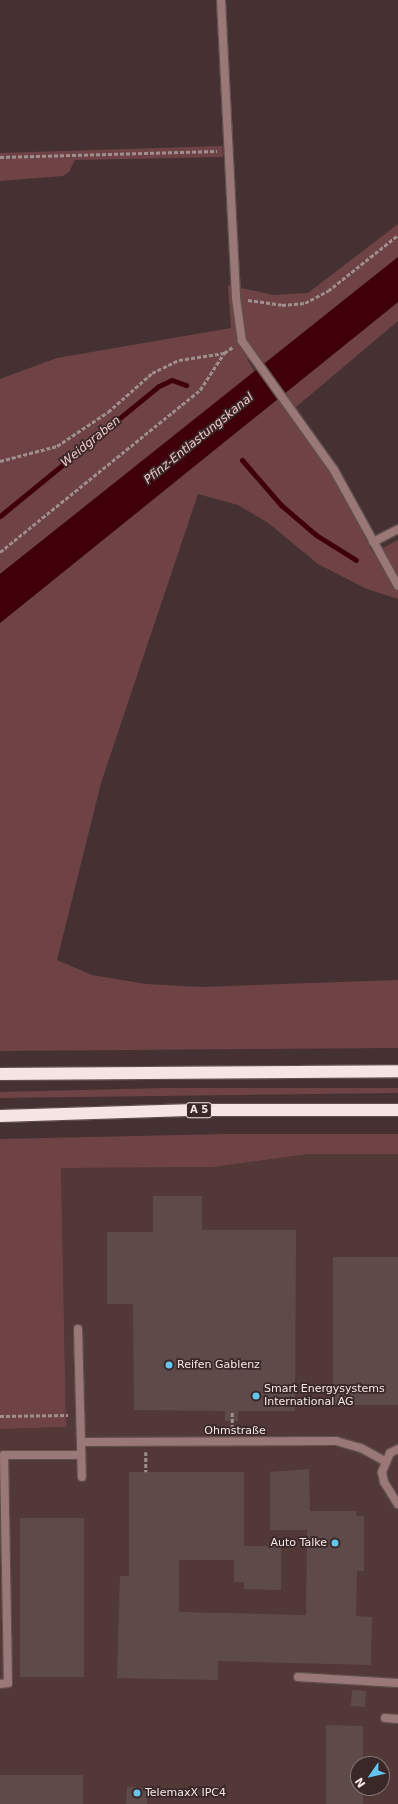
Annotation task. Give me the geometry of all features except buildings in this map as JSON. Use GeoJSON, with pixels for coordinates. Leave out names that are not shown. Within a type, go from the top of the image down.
{"type":"FeatureCollection","features":[{"type":"Feature","properties":{"kind":"highway"},"geometry":{"type":"LineString","coordinates":[[0,1074],[398,1071]]}},
{"type":"Feature","properties":{"kind":"highway","name":"A 5"},"geometry":{"type":"LineString","coordinates":[[0,1116],[195,1110],[398,1110]]}},
{"type":"Feature","properties":{"kind":"street"},"geometry":{"type":"LineString","coordinates":[[221,0],[227,151],[238,327],[250,355],[290,403],[334,470],[398,586]]}},
{"type":"Feature","properties":{"kind":"street"},"geometry":{"type":"LineString","coordinates":[[373,542],[398,529]]}},
{"type":"Feature","properties":{"kind":"street"},"geometry":{"type":"LineString","coordinates":[[78,1329],[82,1477]]}},
{"type":"Feature","properties":{"kind":"street","name":"Ohmstraße"},"geometry":{"type":"LineString","coordinates":[[81,1442],[336,1441],[362,1448],[384,1461]]}},
{"type":"Feature","properties":{"kind":"street"},"geometry":{"type":"LineString","coordinates":[[398,1449],[384,1461],[384,1482],[398,1504]]}},
{"type":"Feature","properties":{"kind":"street"},"geometry":{"type":"LineString","coordinates":[[0,1684],[8,1683],[4,1454],[81,1455]]}},
{"type":"Feature","properties":{"kind":"street"},"geometry":{"type":"LineString","coordinates":[[298,1677],[398,1683]]}},
{"type":"Feature","properties":{"kind":"street"},"geometry":{"type":"LineString","coordinates":[[385,1718],[398,1719]]}},
{"type":"Feature","properties":{"kind":"path"},"geometry":{"type":"LineString","coordinates":[[0,157],[227,151]]}},
{"type":"Feature","properties":{"kind":"path"},"geometry":{"type":"LineString","coordinates":[[236,298],[282,305],[305,303],[328,291],[398,235]]}},
{"type":"Feature","properties":{"kind":"path"},"geometry":{"type":"LineString","coordinates":[[0,461],[57,446],[108,412],[152,373],[179,360],[224,353],[200,390],[0,552]]}},
{"type":"Feature","properties":{"kind":"path"},"geometry":{"type":"LineString","coordinates":[[232,1411],[232,1429]]}},
{"type":"Feature","properties":{"kind":"path"},"geometry":{"type":"LineString","coordinates":[[0,1416],[81,1415]]}},
{"type":"Feature","properties":{"kind":"path"},"geometry":{"type":"LineString","coordinates":[[146,1442],[146,1472]]}},
{"type":"Feature","properties":{"kind":"shaded area"},"geometry":{"type":"Polygon","coordinates":[[[222,146],[223,157],[75,160],[69,172],[63,176],[0,181],[0,153],[222,146]]]}},
{"type":"Feature","properties":{"kind":"shaded area"},"geometry":{"type":"Polygon","coordinates":[[[398,224],[398,257],[265,363],[247,359],[255,372],[0,574],[0,379],[57,358],[231,328],[228,285],[273,295],[308,293],[398,224]]]}},
{"type":"Feature","properties":{"kind":"shaded area"},"geometry":{"type":"Polygon","coordinates":[[[398,302],[398,321],[296,407],[306,435],[345,497],[373,553],[398,540],[398,599],[367,589],[318,564],[267,522],[238,505],[198,494],[101,783],[57,960],[92,975],[146,984],[201,987],[398,980],[398,1048],[0,1051],[0,623],[398,302]]]}},
{"type":"Feature","properties":{"kind":"shaded area"},"geometry":{"type":"Polygon","coordinates":[[[165,1088],[398,1088],[398,1093],[0,1098],[0,1092],[165,1088]]]}},
{"type":"Feature","properties":{"kind":"shaded area"},"geometry":{"type":"Polygon","coordinates":[[[225,1134],[398,1134],[398,1154],[308,1154],[213,1167],[61,1168],[66,1427],[0,1429],[0,1139],[225,1134]]]}},
{"type":"Feature","properties":{"kind":"shaded area"},"geometry":{"type":"Polygon","coordinates":[[[308,1154],[398,1154],[398,1804],[0,1804],[0,1429],[66,1427],[61,1168],[213,1167],[308,1154]]]}},
{"type":"Feature","properties":{"kind":"water","name":"Pfinz-Entlastungskanal"},"geometry":{"type":"Polygon","coordinates":[[[398,257],[398,302],[0,623],[0,574],[398,257]]]}},
{"type":"Feature","properties":{"kind":"waterway","name":"Weidgraben"},"geometry":{"type":"LineString","coordinates":[[0,516],[159,386],[172,380],[186,385]]}},
{"type":"Feature","properties":{"kind":"waterway","name":"Weidgraben"},"geometry":{"type":"LineString","coordinates":[[242,460],[281,505],[316,535],[356,560]]}},
{"type":"Feature","properties":{"kind":"place","name":"Reifen Gablenz"},"geometry":{"type":"Point","coordinates":[169,1365]}},
{"type":"Feature","properties":{"kind":"place","name":"Smart Energysystems International AG"},"geometry":{"type":"Point","coordinates":[256,1396]}},
{"type":"Feature","properties":{"kind":"place","name":"Auto Talke"},"geometry":{"type":"Point","coordinates":[335,1543]}},
{"type":"Feature","properties":{"kind":"place","name":"TelemaxX IPC4"},"geometry":{"type":"Point","coordinates":[137,1793]}}]}
